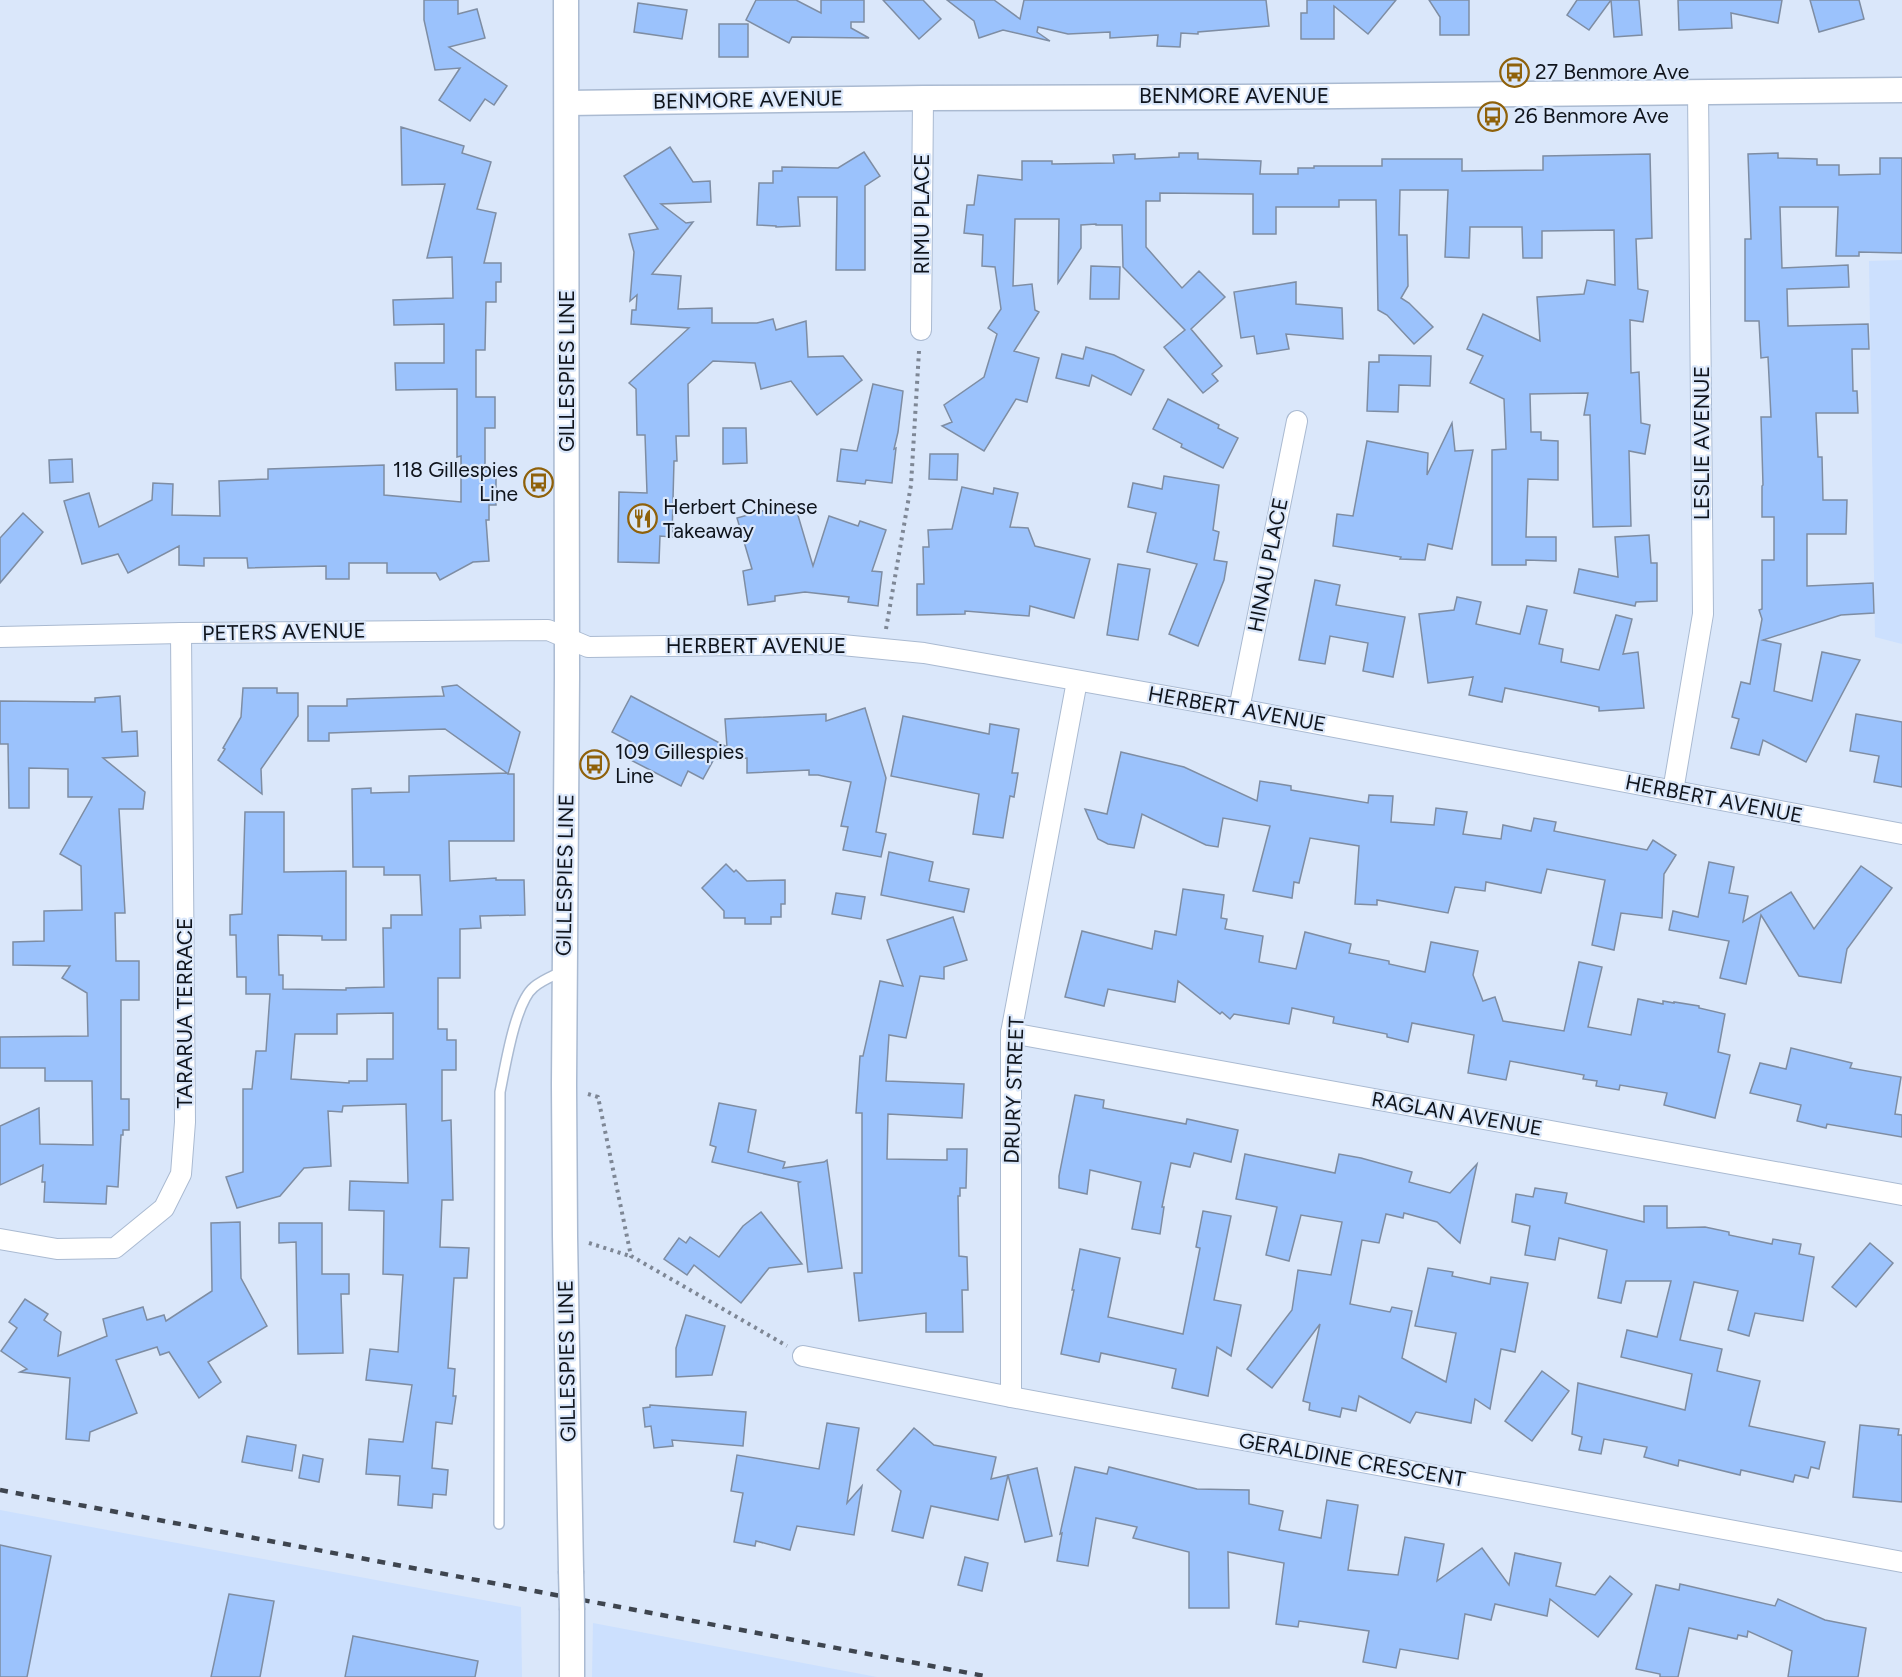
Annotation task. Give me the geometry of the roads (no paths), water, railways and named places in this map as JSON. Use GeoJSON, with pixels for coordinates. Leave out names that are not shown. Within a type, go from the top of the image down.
{"type":"FeatureCollection","features":[{"type":"Feature","properties":{"kind":"street","name":"GILLESPIES LINE"},"geometry":{"type":"LineString","coordinates":[[566,0],[567,638],[564,1085],[572,1677]]}},
{"type":"Feature","properties":{"kind":"street","name":"BENMORE AVENUE"},"geometry":{"type":"LineString","coordinates":[[567,103],[1902,90]]}},
{"type":"Feature","properties":{"kind":"street","name":"LESLIE AVENUE"},"geometry":{"type":"LineString","coordinates":[[1673,791],[1703,614],[1698,92]]}},
{"type":"Feature","properties":{"kind":"street","name":"RIMU PLACE"},"geometry":{"type":"LineString","coordinates":[[921,330],[923,98]]}},
{"type":"Feature","properties":{"kind":"street","name":"HINAU PLACE"},"geometry":{"type":"LineString","coordinates":[[1239,709],[1297,421]]}},
{"type":"Feature","properties":{"kind":"street","name":"PETERS AVENUE"},"geometry":{"type":"LineString","coordinates":[[0,637],[548,630],[567,638]]}},
{"type":"Feature","properties":{"kind":"street","name":"TARARUA TERRACE"},"geometry":{"type":"LineString","coordinates":[[0,1239],[57,1249],[115,1248],[164,1208],[182,1174],[185,1122],[181,633]]}},
{"type":"Feature","properties":{"kind":"street","name":"HERBERT AVENUE"},"geometry":{"type":"LineString","coordinates":[[567,638],[588,647],[832,644],[924,653],[1239,709],[1902,834]]}},
{"type":"Feature","properties":{"kind":"street","name":"DRURY STREET"},"geometry":{"type":"LineString","coordinates":[[1011,1397],[1011,1033],[1077,681]]}},
{"type":"Feature","properties":{"kind":"street","name":"RAGLAN AVENUE"},"geometry":{"type":"LineString","coordinates":[[1011,1033],[1902,1195]]}},
{"type":"Feature","properties":{"kind":"street","name":"GERALDINE CRESCENT"},"geometry":{"type":"LineString","coordinates":[[803,1356],[1011,1397],[1902,1562]]}},
{"type":"Feature","properties":{"kind":"lane"},"geometry":{"type":"LineString","coordinates":[[499,1524],[500,1092],[512,1035],[522,1005],[532,987],[564,970]]}},
{"type":"Feature","properties":{"kind":"railway"},"geometry":{"type":"LineString","coordinates":[[0,1490],[990,1677]]}},
{"type":"Feature","properties":{"kind":"place","name":"27 Benmore Ave"},"geometry":{"type":"Point","coordinates":[1514,72]}},
{"type":"Feature","properties":{"kind":"place","name":"26 Benmore Ave"},"geometry":{"type":"Point","coordinates":[1493,116]}},
{"type":"Feature","properties":{"kind":"place","name":"118 Gillespies Line"},"geometry":{"type":"Point","coordinates":[539,482]}},
{"type":"Feature","properties":{"kind":"place","name":"Herbert Chinese Takeaway"},"geometry":{"type":"Point","coordinates":[642,519]}},
{"type":"Feature","properties":{"kind":"place","name":"109 Gillespies Line"},"geometry":{"type":"Point","coordinates":[594,764]}}]}
